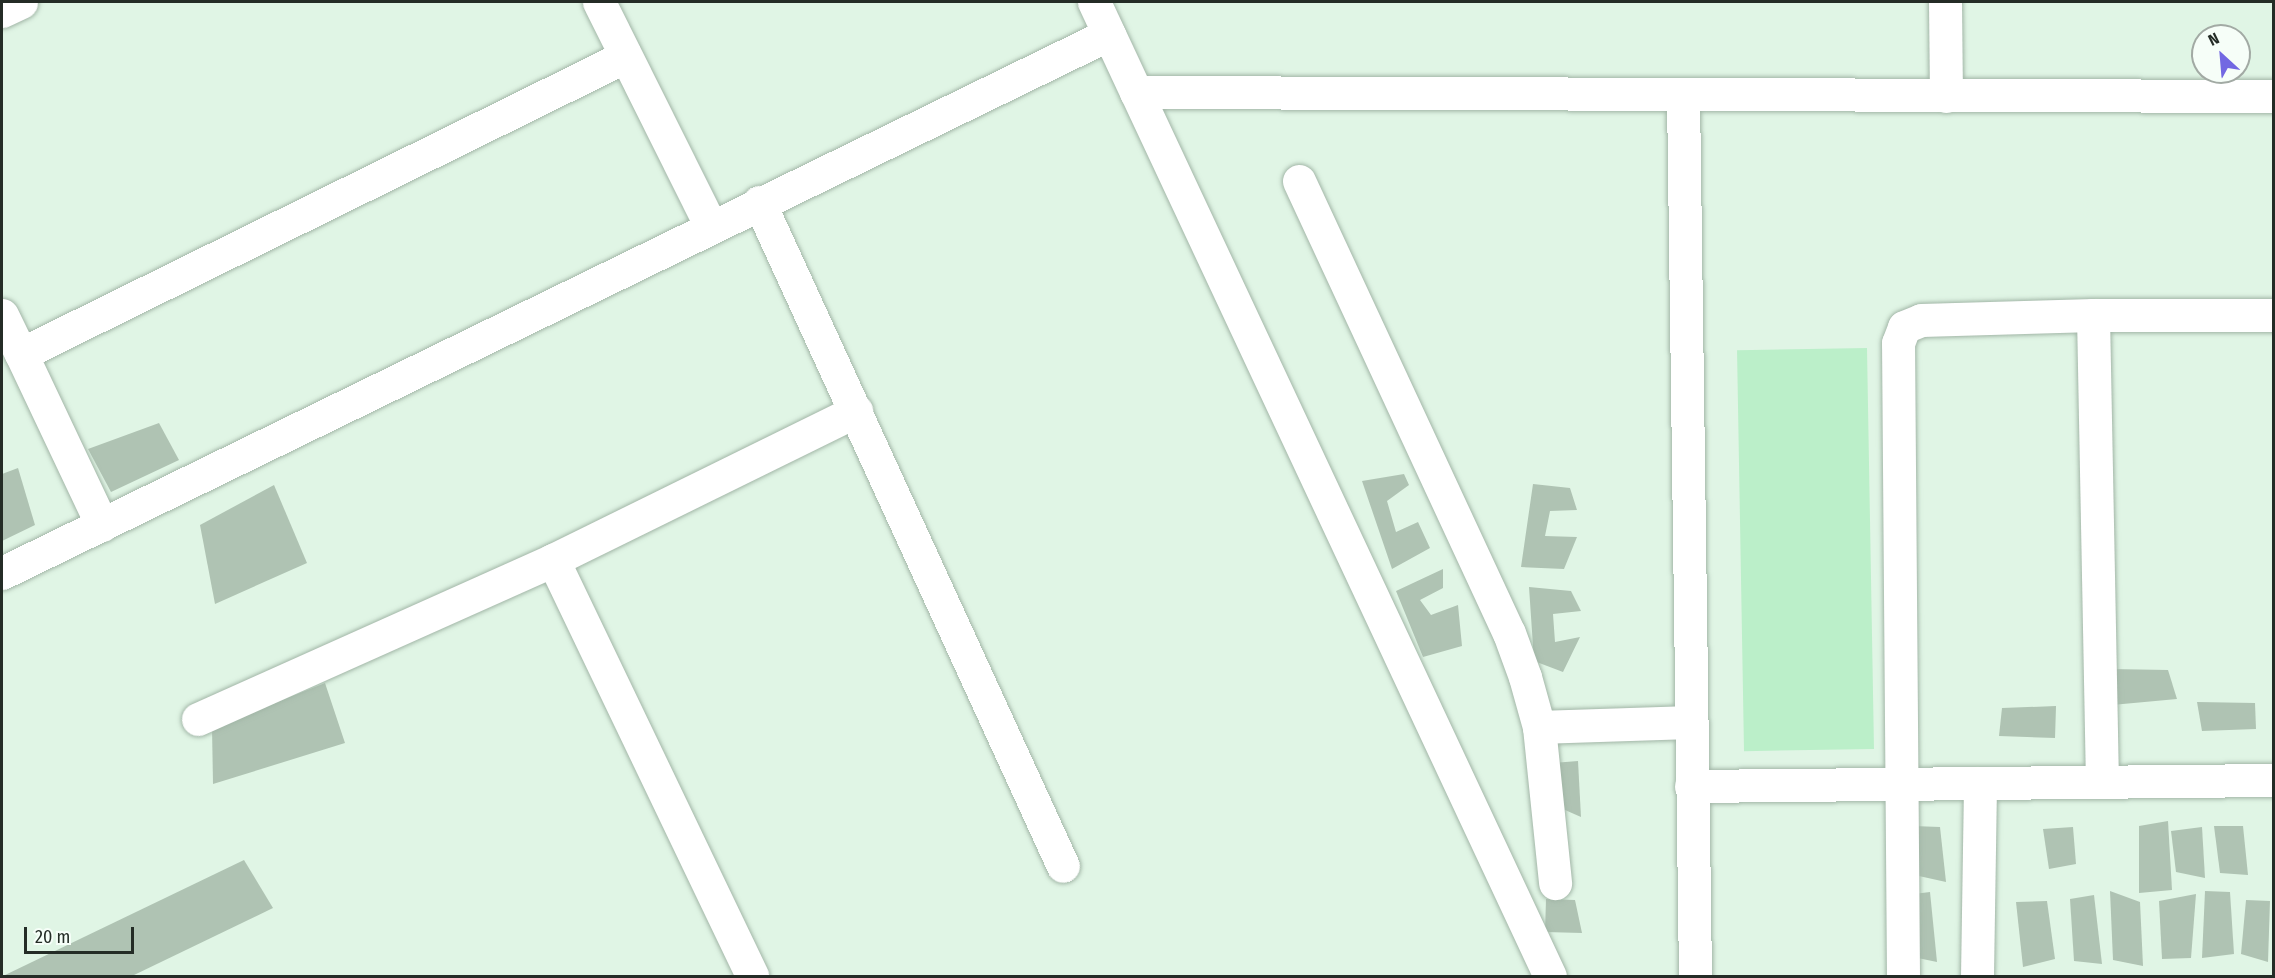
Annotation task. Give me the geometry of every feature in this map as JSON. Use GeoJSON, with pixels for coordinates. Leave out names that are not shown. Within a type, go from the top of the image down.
{"type":"FeatureCollection","features":[{"type":"Feature","properties":{"kind":"street"},"geometry":{"type":"LineString","coordinates":[[2,11],[21,2]]}},
{"type":"Feature","properties":{"kind":"street"},"geometry":{"type":"LineString","coordinates":[[599,2],[711,226]]}},
{"type":"Feature","properties":{"kind":"street"},"geometry":{"type":"LineString","coordinates":[[1094,2],[1550,976]]}},
{"type":"Feature","properties":{"kind":"street"},"geometry":{"type":"LineString","coordinates":[[1945,2],[1946,96]]}},
{"type":"Feature","properties":{"kind":"street"},"geometry":{"type":"LineString","coordinates":[[2,573],[759,202],[1109,34]]}},
{"type":"Feature","properties":{"kind":"street"},"geometry":{"type":"LineString","coordinates":[[21,354],[626,57]]}},
{"type":"Feature","properties":{"kind":"street"},"geometry":{"type":"LineString","coordinates":[[1136,92],[2274,96]]}},
{"type":"Feature","properties":{"kind":"street"},"geometry":{"type":"LineString","coordinates":[[1683,94],[1695,976]]}},
{"type":"Feature","properties":{"kind":"street"},"geometry":{"type":"LineString","coordinates":[[1299,181],[1509,633],[1525,677],[1539,727],[1555,883]]}},
{"type":"Feature","properties":{"kind":"street"},"geometry":{"type":"LineString","coordinates":[[759,202],[1063,866]]}},
{"type":"Feature","properties":{"kind":"street"},"geometry":{"type":"LineString","coordinates":[[2,315],[102,525]]}},
{"type":"Feature","properties":{"kind":"street"},"geometry":{"type":"LineString","coordinates":[[2093,315],[2102,781]]}},
{"type":"Feature","properties":{"kind":"street"},"geometry":{"type":"LineString","coordinates":[[1903,976],[1898,343],[1904,327],[1921,320],[2093,315],[2274,315]]}},
{"type":"Feature","properties":{"kind":"street"},"geometry":{"type":"LineString","coordinates":[[198,719],[553,560],[856,411]]}},
{"type":"Feature","properties":{"kind":"street"},"geometry":{"type":"LineString","coordinates":[[553,560],[752,976]]}},
{"type":"Feature","properties":{"kind":"street"},"geometry":{"type":"LineString","coordinates":[[1539,727],[1690,722]]}},
{"type":"Feature","properties":{"kind":"street"},"geometry":{"type":"LineString","coordinates":[[1691,786],[2274,780]]}},
{"type":"Feature","properties":{"kind":"street"},"geometry":{"type":"LineString","coordinates":[[1977,976],[1980,783]]}},
{"type":"Feature","properties":{"kind":"green space"},"geometry":{"type":"Polygon","coordinates":[[[1867,348],[1874,749],[1744,751],[1737,350],[1867,348]]]}},
{"type":"Feature","properties":{"kind":"building"},"geometry":{"type":"Polygon","coordinates":[[[159,423],[179,460],[111,492],[88,449],[159,423]]]}},
{"type":"Feature","properties":{"kind":"building"},"geometry":{"type":"Polygon","coordinates":[[[18,468],[35,525],[2,541],[2,474],[18,468]]]}},
{"type":"Feature","properties":{"kind":"building"},"geometry":{"type":"Polygon","coordinates":[[[1404,474],[1409,485],[1387,501],[1396,532],[1418,522],[1430,548],[1392,569],[1362,481],[1404,474]]]}},
{"type":"Feature","properties":{"kind":"building"},"geometry":{"type":"Polygon","coordinates":[[[1533,484],[1570,488],[1577,510],[1550,511],[1545,536],[1577,537],[1564,569],[1521,567],[1533,484]]]}},
{"type":"Feature","properties":{"kind":"building"},"geometry":{"type":"Polygon","coordinates":[[[274,485],[307,563],[215,604],[200,525],[274,485]]]}},
{"type":"Feature","properties":{"kind":"building"},"geometry":{"type":"Polygon","coordinates":[[[1443,569],[1443,588],[1420,600],[1431,615],[1458,605],[1462,646],[1423,657],[1396,591],[1443,569]]]}},
{"type":"Feature","properties":{"kind":"building"},"geometry":{"type":"Polygon","coordinates":[[[1529,587],[1571,591],[1581,611],[1553,614],[1555,642],[1580,637],[1563,672],[1534,661],[1529,587]]]}},
{"type":"Feature","properties":{"kind":"building"},"geometry":{"type":"Polygon","coordinates":[[[2110,669],[2168,670],[2177,699],[2112,705],[2110,669]]]}},
{"type":"Feature","properties":{"kind":"building"},"geometry":{"type":"Polygon","coordinates":[[[325,683],[345,743],[213,784],[212,728],[325,683]]]}},
{"type":"Feature","properties":{"kind":"building"},"geometry":{"type":"Polygon","coordinates":[[[2197,702],[2255,703],[2256,729],[2202,731],[2197,702]]]}},
{"type":"Feature","properties":{"kind":"building"},"geometry":{"type":"Polygon","coordinates":[[[2056,706],[2055,738],[1999,736],[2002,708],[2056,706]]]}},
{"type":"Feature","properties":{"kind":"building"},"geometry":{"type":"Polygon","coordinates":[[[1578,761],[1581,817],[1565,810],[1553,763],[1578,761]]]}},
{"type":"Feature","properties":{"kind":"building"},"geometry":{"type":"Polygon","coordinates":[[[2168,821],[2172,890],[2139,893],[2139,826],[2168,821]]]}},
{"type":"Feature","properties":{"kind":"building"},"geometry":{"type":"Polygon","coordinates":[[[1913,826],[1940,827],[1946,882],[1919,876],[1913,826]]]}},
{"type":"Feature","properties":{"kind":"building"},"geometry":{"type":"Polygon","coordinates":[[[2214,826],[2243,826],[2248,875],[2220,873],[2214,826]]]}},
{"type":"Feature","properties":{"kind":"building"},"geometry":{"type":"Polygon","coordinates":[[[2073,827],[2076,864],[2049,869],[2043,829],[2073,827]]]}},
{"type":"Feature","properties":{"kind":"building"},"geometry":{"type":"Polygon","coordinates":[[[2202,827],[2205,878],[2176,872],[2171,831],[2202,827]]]}},
{"type":"Feature","properties":{"kind":"building"},"geometry":{"type":"Polygon","coordinates":[[[244,860],[273,908],[132,976],[3,976],[244,860]]]}},
{"type":"Feature","properties":{"kind":"building"},"geometry":{"type":"Polygon","coordinates":[[[2110,891],[2140,902],[2143,966],[2113,960],[2110,891]]]}},
{"type":"Feature","properties":{"kind":"building"},"geometry":{"type":"Polygon","coordinates":[[[2205,891],[2230,892],[2234,954],[2202,958],[2205,891]]]}},
{"type":"Feature","properties":{"kind":"building"},"geometry":{"type":"Polygon","coordinates":[[[1930,892],[1937,962],[1913,957],[1914,894],[1930,892]]]}},
{"type":"Feature","properties":{"kind":"building"},"geometry":{"type":"Polygon","coordinates":[[[2196,894],[2191,958],[2162,959],[2159,901],[2196,894]]]}},
{"type":"Feature","properties":{"kind":"building"},"geometry":{"type":"Polygon","coordinates":[[[2094,895],[2102,964],[2074,961],[2070,899],[2094,895]]]}},
{"type":"Feature","properties":{"kind":"building"},"geometry":{"type":"Polygon","coordinates":[[[1546,899],[1575,900],[1582,933],[1545,932],[1546,899]]]}},
{"type":"Feature","properties":{"kind":"building"},"geometry":{"type":"Polygon","coordinates":[[[2246,900],[2270,901],[2268,962],[2241,954],[2246,900]]]}},
{"type":"Feature","properties":{"kind":"building"},"geometry":{"type":"Polygon","coordinates":[[[2047,901],[2055,959],[2023,967],[2016,902],[2047,901]]]}}]}
